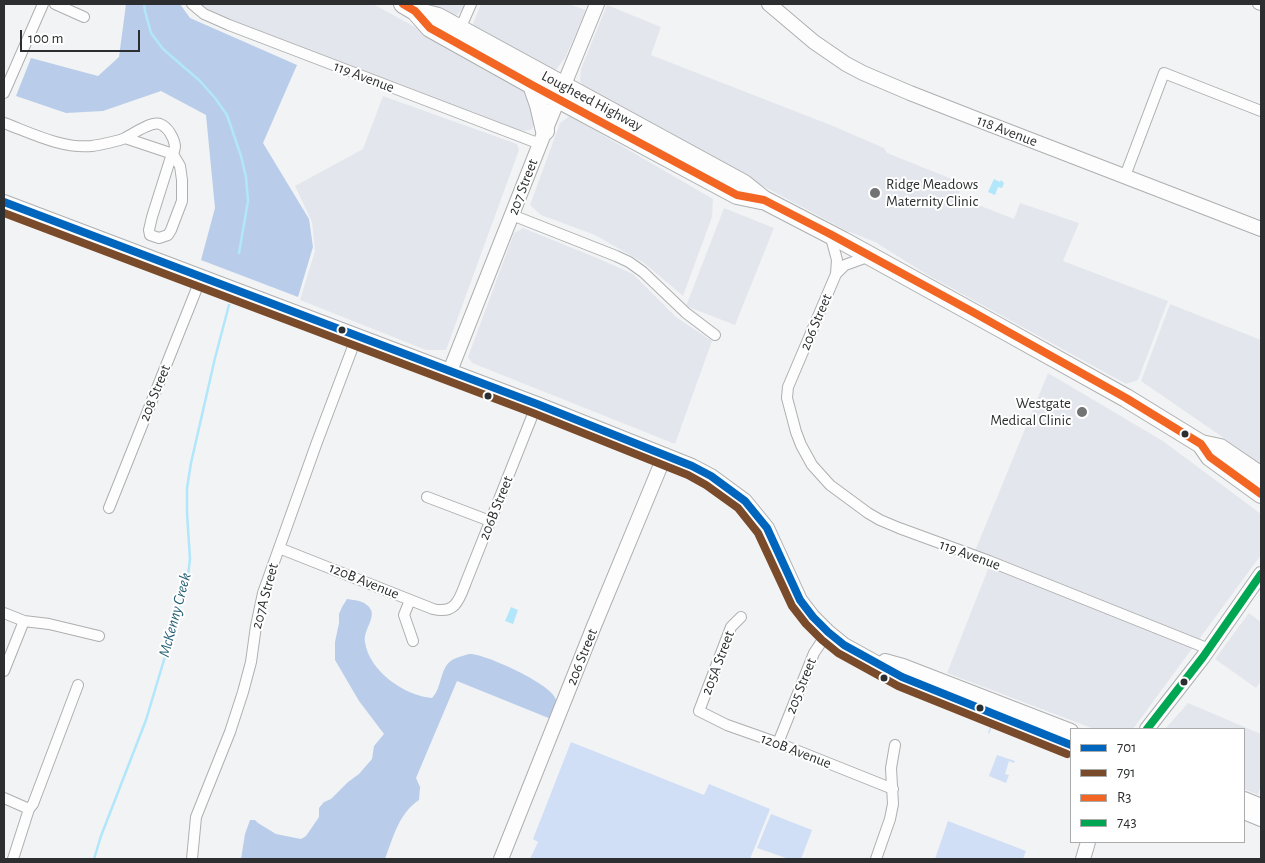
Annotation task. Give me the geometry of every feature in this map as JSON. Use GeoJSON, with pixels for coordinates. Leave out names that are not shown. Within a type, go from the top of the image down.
{"type":"FeatureCollection","features":[{"type":"Feature","properties":{"kind":"highway","name":"Lougheed Highway"},"geometry":{"type":"LineString","coordinates":[[409,7],[438,16],[561,92],[744,184],[764,200],[830,234],[1126,398],[1201,444],[1220,448],[1261,476]]}},
{"type":"Feature","properties":{"kind":"highway","name":"Lougheed Highway"},"geometry":{"type":"LineString","coordinates":[[409,7],[430,28],[532,85],[561,92]]}},
{"type":"Feature","properties":{"kind":"highway"},"geometry":{"type":"LineString","coordinates":[[532,85],[539,105],[542,138]]}},
{"type":"Feature","properties":{"kind":"highway","name":"Lougheed Highway"},"geometry":{"type":"LineString","coordinates":[[1201,444],[1210,457],[1261,494]]}},
{"type":"Feature","properties":{"kind":"main road","name":"207 Street"},"geometry":{"type":"LineString","coordinates":[[450,371],[597,4]]}},
{"type":"Feature","properties":{"kind":"main road","name":"118 Avenue"},"geometry":{"type":"LineString","coordinates":[[769,4],[814,42],[841,61],[863,73],[1261,229]]}},
{"type":"Feature","properties":{"kind":"main road"},"geometry":{"type":"LineString","coordinates":[[4,202],[537,404],[712,476],[745,501],[767,528],[800,600],[812,617],[844,645],[902,677],[1070,745]]}},
{"type":"Feature","properties":{"kind":"main road","name":"206 Street"},"geometry":{"type":"LineString","coordinates":[[501,859],[664,456]]}},
{"type":"Feature","properties":{"kind":"main road"},"geometry":{"type":"LineString","coordinates":[[1148,728],[1209,649],[1261,574]]}},
{"type":"Feature","properties":{"kind":"main road"},"geometry":{"type":"LineString","coordinates":[[862,656],[903,666],[1070,731]]}},
{"type":"Feature","properties":{"kind":"main road"},"geometry":{"type":"LineString","coordinates":[[1245,799],[1261,806]]}},
{"type":"Feature","properties":{"kind":"main road"},"geometry":{"type":"LineString","coordinates":[[1245,812],[1261,819]]}},
{"type":"Feature","properties":{"kind":"main road"},"geometry":{"type":"LineString","coordinates":[[1083,859],[1088,843]]}},
{"type":"Feature","properties":{"kind":"street"},"geometry":{"type":"LineString","coordinates":[[4,91],[43,4]]}},
{"type":"Feature","properties":{"kind":"street"},"geometry":{"type":"LineString","coordinates":[[55,4],[84,17]]}},
{"type":"Feature","properties":{"kind":"street","name":"119 Avenue"},"geometry":{"type":"LineString","coordinates":[[192,4],[204,14],[222,22],[542,138]]}},
{"type":"Feature","properties":{"kind":"street"},"geometry":{"type":"LineString","coordinates":[[460,29],[471,4]]}},
{"type":"Feature","properties":{"kind":"street"},"geometry":{"type":"LineString","coordinates":[[1125,176],[1164,73],[1261,111]]}},
{"type":"Feature","properties":{"kind":"street"},"geometry":{"type":"LineString","coordinates":[[4,123],[56,142],[92,146],[125,138],[154,124],[160,124],[170,132],[175,146],[173,154],[152,217],[149,230],[150,234],[159,238],[168,234],[171,230],[182,201],[180,166],[173,154],[125,138]]}},
{"type":"Feature","properties":{"kind":"street"},"geometry":{"type":"LineString","coordinates":[[512,215],[629,262],[643,272],[686,314],[714,335]]}},
{"type":"Feature","properties":{"kind":"street","name":"206 Street"},"geometry":{"type":"LineString","coordinates":[[787,398],[788,387],[836,274],[837,260],[830,234]]}},
{"type":"Feature","properties":{"kind":"street","name":"206 Street"},"geometry":{"type":"LineString","coordinates":[[836,274],[845,265],[870,256]]}},
{"type":"Feature","properties":{"kind":"street","name":"208 Street"},"geometry":{"type":"LineString","coordinates":[[109,508],[201,278]]}},
{"type":"Feature","properties":{"kind":"street","name":"207A Street"},"geometry":{"type":"LineString","coordinates":[[192,859],[196,818],[238,710],[251,662],[263,593],[357,336]]}},
{"type":"Feature","properties":{"kind":"street","name":"119 Avenue"},"geometry":{"type":"LineString","coordinates":[[787,398],[796,432],[812,465],[830,485],[868,513],[899,528],[989,561],[1209,649]]}},
{"type":"Feature","properties":{"kind":"street","name":"206B Street"},"geometry":{"type":"LineString","coordinates":[[450,609],[459,600],[537,404]]}},
{"type":"Feature","properties":{"kind":"street"},"geometry":{"type":"LineString","coordinates":[[427,497],[490,521]]}},
{"type":"Feature","properties":{"kind":"street","name":"120B Avenue"},"geometry":{"type":"LineString","coordinates":[[279,548],[410,600],[440,610],[450,609]]}},
{"type":"Feature","properties":{"kind":"street"},"geometry":{"type":"LineString","coordinates":[[410,600],[404,615],[413,641]]}},
{"type":"Feature","properties":{"kind":"street"},"geometry":{"type":"LineString","coordinates":[[4,613],[24,621],[49,624],[99,636]]}},
{"type":"Feature","properties":{"kind":"street","name":"205A Street"},"geometry":{"type":"LineString","coordinates":[[699,711],[731,627],[741,617]]}},
{"type":"Feature","properties":{"kind":"street"},"geometry":{"type":"LineString","coordinates":[[4,671],[24,621]]}},
{"type":"Feature","properties":{"kind":"street","name":"205 Street"},"geometry":{"type":"LineString","coordinates":[[778,742],[814,653],[828,632]]}},
{"type":"Feature","properties":{"kind":"street"},"geometry":{"type":"LineString","coordinates":[[13,859],[30,809],[78,685]]}},
{"type":"Feature","properties":{"kind":"street","name":"120B Avenue"},"geometry":{"type":"LineString","coordinates":[[699,711],[727,725],[778,742],[893,788]]}},
{"type":"Feature","properties":{"kind":"street"},"geometry":{"type":"LineString","coordinates":[[876,859],[890,819],[893,804],[891,768],[895,745]]}},
{"type":"Feature","properties":{"kind":"street"},"geometry":{"type":"LineString","coordinates":[[4,798],[30,809]]}},
{"type":"Feature","properties":{"kind":"shaded area"},"geometry":{"type":"Polygon","coordinates":[[[126,4],[180,4],[190,18],[297,65],[263,143],[309,219],[313,247],[298,297],[201,260],[215,208],[206,115],[161,91],[103,111],[66,113],[16,96],[31,58],[98,76],[119,57],[126,4]]]}},
{"type":"Feature","properties":{"kind":"shaded area"},"geometry":{"type":"Polygon","coordinates":[[[200,4],[373,4],[525,87],[536,123],[531,130],[522,131],[220,16],[200,4]]]}},
{"type":"Feature","properties":{"kind":"shaded area"},"geometry":{"type":"Polygon","coordinates":[[[429,4],[465,4],[457,15],[452,16],[429,4]]]}},
{"type":"Feature","properties":{"kind":"shaded area"},"geometry":{"type":"Polygon","coordinates":[[[481,4],[568,4],[586,10],[565,58],[556,70],[550,70],[475,30],[473,24],[481,4]]]}},
{"type":"Feature","properties":{"kind":"shaded area"},"geometry":{"type":"Polygon","coordinates":[[[607,5],[661,27],[651,55],[833,126],[884,148],[887,153],[962,183],[958,197],[1014,219],[1020,203],[1079,223],[1063,261],[1168,301],[1138,380],[1126,384],[926,274],[875,242],[847,231],[582,86],[580,80],[581,69],[607,5]]]}},
{"type":"Feature","properties":{"kind":"shaded area"},"geometry":{"type":"Polygon","coordinates":[[[383,96],[517,144],[519,150],[446,350],[426,350],[300,300],[315,251],[312,222],[295,186],[363,149],[383,96]]]}},
{"type":"Feature","properties":{"kind":"shaded area"},"geometry":{"type":"Polygon","coordinates":[[[570,116],[713,199],[712,217],[683,296],[644,263],[595,235],[541,215],[530,205],[560,123],[570,116]]]}},
{"type":"Feature","properties":{"kind":"shaded area"},"geometry":{"type":"Polygon","coordinates":[[[994,179],[1000,182],[1001,180],[1004,183],[1002,188],[998,187],[995,195],[988,192],[994,179]]]}},
{"type":"Feature","properties":{"kind":"shaded area"},"geometry":{"type":"Polygon","coordinates":[[[724,208],[774,228],[735,325],[686,306],[724,208]]]}},
{"type":"Feature","properties":{"kind":"shaded area"},"geometry":{"type":"Polygon","coordinates":[[[523,228],[633,274],[676,317],[712,341],[675,444],[472,363],[468,357],[514,233],[523,228]]]}},
{"type":"Feature","properties":{"kind":"shaded area"},"geometry":{"type":"Polygon","coordinates":[[[1170,304],[1261,340],[1260,463],[1141,381],[1170,304]]]}},
{"type":"Feature","properties":{"kind":"shaded area"},"geometry":{"type":"Polygon","coordinates":[[[1048,373],[1163,441],[1261,514],[1261,555],[1134,728],[1091,728],[947,673],[992,559],[975,551],[1048,373]]]}},
{"type":"Feature","properties":{"kind":"shaded area"},"geometry":{"type":"Polygon","coordinates":[[[347,599],[364,603],[371,610],[372,614],[365,638],[368,653],[373,663],[381,672],[400,687],[432,698],[449,662],[467,654],[477,655],[503,664],[544,686],[556,700],[551,719],[457,681],[416,778],[420,787],[419,800],[406,812],[394,835],[385,859],[241,859],[245,834],[250,820],[255,820],[276,834],[301,839],[306,836],[319,817],[319,808],[359,774],[372,759],[374,746],[384,734],[359,701],[335,660],[335,642],[339,614],[347,599]]]}},
{"type":"Feature","properties":{"kind":"shaded area"},"geometry":{"type":"Polygon","coordinates":[[[511,607],[518,610],[513,624],[505,621],[511,607]]]}},
{"type":"Feature","properties":{"kind":"shaded area"},"geometry":{"type":"Polygon","coordinates":[[[1249,613],[1261,622],[1261,681],[1256,688],[1215,659],[1249,613]]]}},
{"type":"Feature","properties":{"kind":"shaded area"},"geometry":{"type":"Polygon","coordinates":[[[1188,703],[1261,734],[1261,784],[1258,795],[1245,789],[1245,728],[1166,728],[1188,703]]]}},
{"type":"Feature","properties":{"kind":"shaded area"},"geometry":{"type":"Polygon","coordinates":[[[992,721],[1070,752],[1070,759],[992,727],[988,733],[992,721]]]}},
{"type":"Feature","properties":{"kind":"shaded area"},"geometry":{"type":"Polygon","coordinates":[[[571,742],[704,795],[709,784],[770,809],[750,859],[530,859],[538,842],[533,839],[571,742]]]}},
{"type":"Feature","properties":{"kind":"shaded area"},"geometry":{"type":"Polygon","coordinates":[[[997,755],[1015,761],[1014,763],[1009,761],[1005,774],[1009,775],[1006,783],[989,776],[997,755]]]}},
{"type":"Feature","properties":{"kind":"shaded area"},"geometry":{"type":"Polygon","coordinates":[[[771,814],[812,830],[801,859],[789,859],[757,848],[771,814]]]}},
{"type":"Feature","properties":{"kind":"shaded area"},"geometry":{"type":"Polygon","coordinates":[[[948,821],[1026,851],[1023,859],[935,859],[948,821]]]}},
{"type":"Feature","properties":{"kind":"waterway","name":"McKenny Creek"},"geometry":{"type":"LineString","coordinates":[[144,4],[151,33],[163,49],[200,81],[227,115],[246,177],[248,201],[239,253]]}},
{"type":"Feature","properties":{"kind":"waterway","name":"McKenny Creek"},"geometry":{"type":"LineString","coordinates":[[94,859],[101,836],[146,720],[187,583],[190,559],[187,488],[215,358],[229,305]]}},
{"type":"Feature","properties":{"kind":"transit line","name":"R3"},"geometry":{"type":"LineString","coordinates":[[403,4],[415,11],[430,28],[532,85],[737,195],[764,200],[830,234],[1126,398],[1201,444],[1210,457],[1261,494]]}},
{"type":"Feature","properties":{"kind":"transit line","name":"701"},"geometry":{"type":"LineString","coordinates":[[4,202],[537,404],[692,466],[711,476],[745,501],[767,528],[800,600],[813,617],[844,645],[902,677],[1070,745]]}},
{"type":"Feature","properties":{"kind":"transit line","name":"791"},"geometry":{"type":"LineString","coordinates":[[4,213],[533,413],[688,475],[706,485],[738,508],[758,533],[792,606],[806,624],[838,653],[898,686],[1067,754]]}},
{"type":"Feature","properties":{"kind":"transit line","name":"743"},"geometry":{"type":"LineString","coordinates":[[1148,728],[1203,657],[1261,574]]}},
{"type":"Feature","properties":{"kind":"place","name":"Ridge Meadows Maternity Clinic"},"geometry":{"type":"Point","coordinates":[875,193]}},
{"type":"Feature","properties":{"kind":"place","name":"Westgate Medical Clinic"},"geometry":{"type":"Point","coordinates":[1082,412]}}]}
